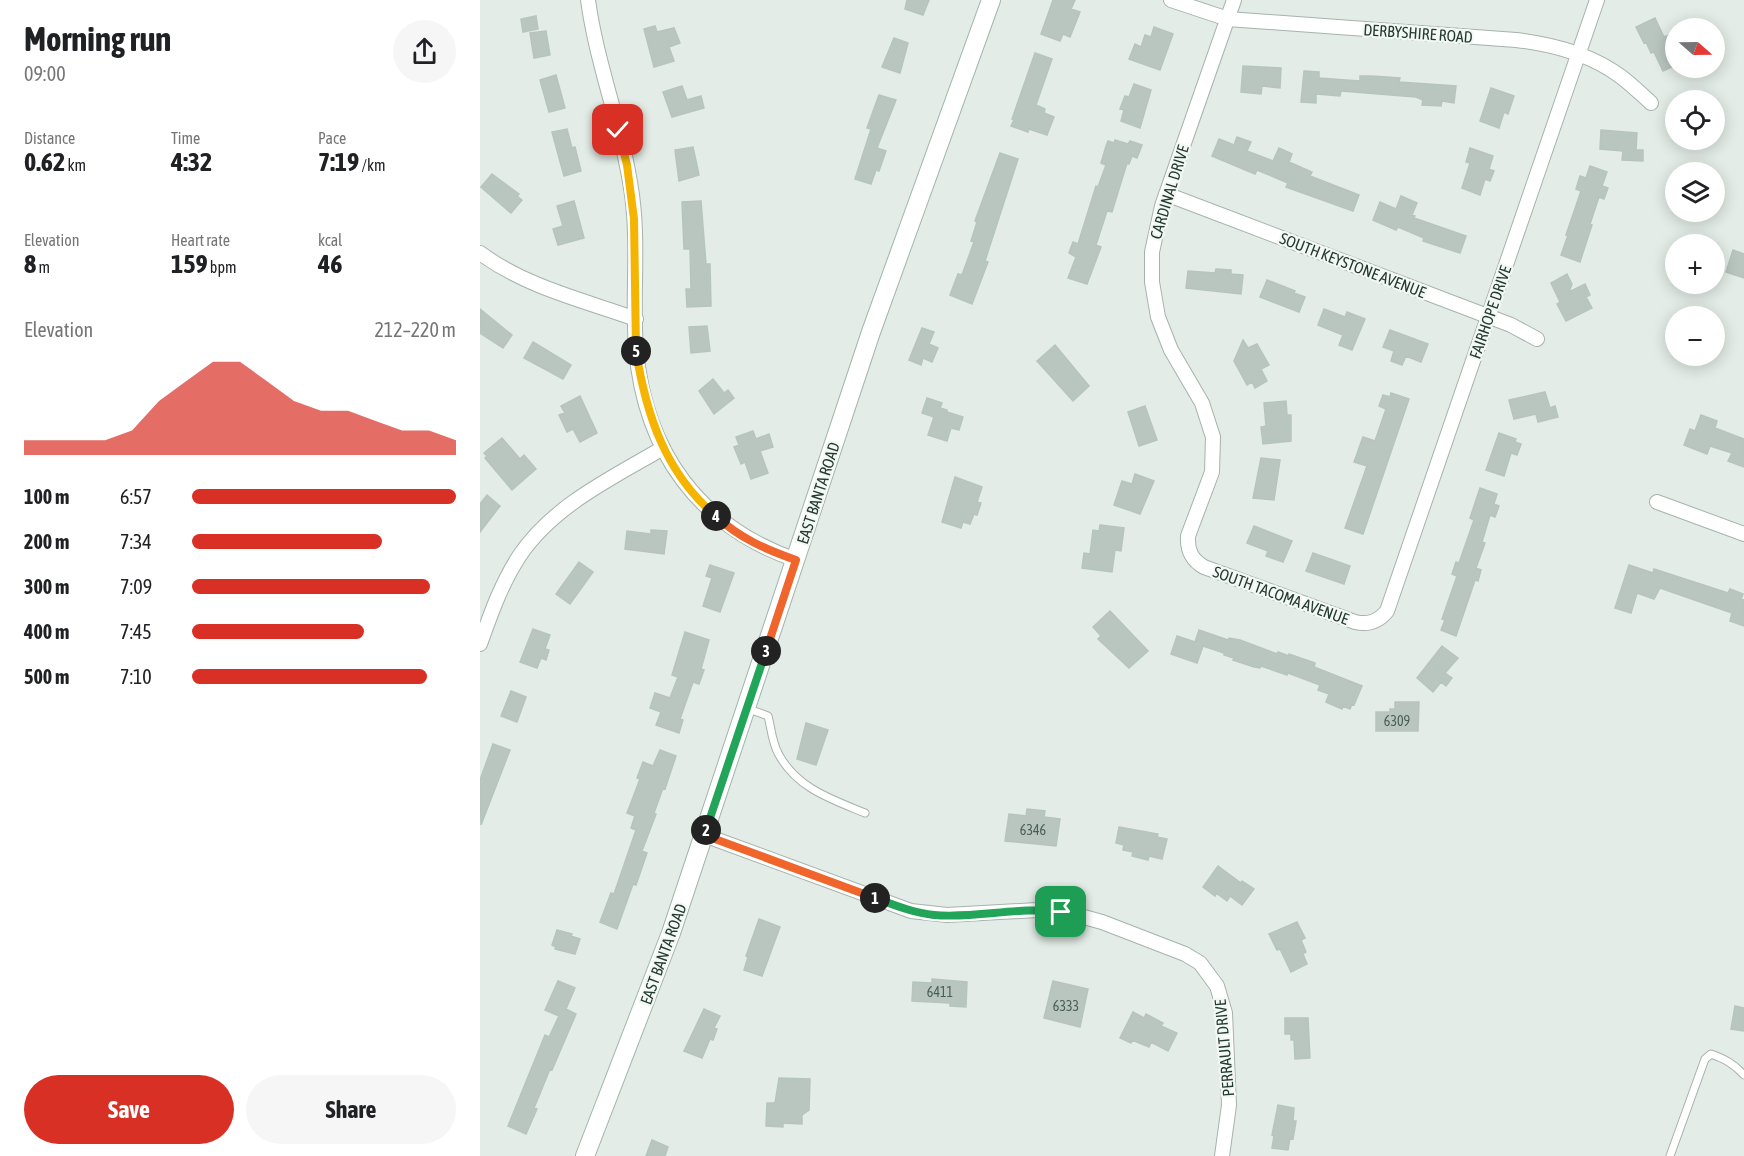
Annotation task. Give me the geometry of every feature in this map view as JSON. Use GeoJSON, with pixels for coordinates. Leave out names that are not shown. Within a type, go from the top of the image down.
{"type":"FeatureCollection","features":[{"type":"Feature","properties":{"kind":"street"},"geometry":{"type":"LineString","coordinates":[[588,0],[596,46],[622,142],[632,195],[636,348],[642,388],[650,416],[663,448],[687,487],[720,520],[760,546],[796,560]]}},
{"type":"Feature","properties":{"kind":"street","name":"EAST BANTA ROAD"},"geometry":{"type":"LineString","coordinates":[[585,1156],[671,933],[871,332],[991,0]]}},
{"type":"Feature","properties":{"kind":"street","name":"DERBYSHIRE ROAD"},"geometry":{"type":"LineString","coordinates":[[1171,0],[1228,19],[1516,40],[1545,45],[1578,55],[1616,73],[1651,103]]}},
{"type":"Feature","properties":{"kind":"street","name":"CARDINAL DRIVE"},"geometry":{"type":"LineString","coordinates":[[1190,554],[1187,545],[1188,536],[1212,472],[1213,437],[1202,403],[1171,351],[1158,317],[1152,282],[1152,252],[1158,217],[1234,0]]}},
{"type":"Feature","properties":{"kind":"street","name":"FAIRHOPE DRIVE"},"geometry":{"type":"LineString","coordinates":[[1378,620],[1387,612],[1597,0]]}},
{"type":"Feature","properties":{"kind":"street","name":"SOUTH KEYSTONE AVENUE"},"geometry":{"type":"LineString","coordinates":[[1166,194],[1488,316],[1537,339]]}},
{"type":"Feature","properties":{"kind":"street"},"geometry":{"type":"LineString","coordinates":[[480,253],[508,271],[535,284],[636,319]]}},
{"type":"Feature","properties":{"kind":"street"},"geometry":{"type":"LineString","coordinates":[[480,644],[503,585],[520,555],[539,531],[580,497],[663,448]]}},
{"type":"Feature","properties":{"kind":"street"},"geometry":{"type":"LineString","coordinates":[[1658,502],[1744,534]]}},
{"type":"Feature","properties":{"kind":"street","name":"SOUTH TACOMA AVENUE"},"geometry":{"type":"LineString","coordinates":[[1190,554],[1204,567],[1355,622],[1367,624],[1378,620]]}},
{"type":"Feature","properties":{"kind":"street","name":"PERRAULT DRIVE"},"geometry":{"type":"LineString","coordinates":[[704,835],[917,912],[947,915],[1037,910],[1067,913],[1102,922],[1190,956],[1211,976],[1223,1002],[1229,1105],[1224,1156]]}},
{"type":"Feature","properties":{"kind":"lane"},"geometry":{"type":"LineString","coordinates":[[746,708],[768,716],[777,752],[796,779],[821,796],[865,813]]}},
{"type":"Feature","properties":{"kind":"lane"},"geometry":{"type":"LineString","coordinates":[[1670,1156],[1705,1059],[1711,1054],[1733,1063],[1744,1075]]}},
{"type":"Feature","properties":{"kind":"building"},"geometry":{"type":"Polygon","coordinates":[[[907,0],[929,0],[923,15],[905,9],[907,0]]]}},
{"type":"Feature","properties":{"kind":"building"},"geometry":{"type":"Polygon","coordinates":[[[1053,0],[1075,0],[1071,9],[1080,12],[1070,37],[1063,34],[1060,41],[1041,34],[1053,0]]]}},
{"type":"Feature","properties":{"kind":"building"},"geometry":{"type":"Polygon","coordinates":[[[536,16],[538,29],[523,32],[521,19],[536,16]]]}},
{"type":"Feature","properties":{"kind":"building"},"geometry":{"type":"Polygon","coordinates":[[[1655,18],[1665,37],[1665,70],[1663,71],[1654,52],[1651,53],[1646,42],[1644,43],[1636,27],[1655,18]]]}},
{"type":"Feature","properties":{"kind":"building"},"geometry":{"type":"Polygon","coordinates":[[[655,26],[657,32],[674,28],[680,43],[669,47],[674,61],[654,67],[644,29],[655,26]]]}},
{"type":"Feature","properties":{"kind":"building"},"geometry":{"type":"Polygon","coordinates":[[[1154,27],[1173,34],[1160,70],[1129,59],[1135,44],[1141,47],[1145,35],[1151,37],[1154,27]]]}},
{"type":"Feature","properties":{"kind":"building"},"geometry":{"type":"Polygon","coordinates":[[[546,31],[550,55],[534,58],[530,33],[546,31]]]}},
{"type":"Feature","properties":{"kind":"building"},"geometry":{"type":"Polygon","coordinates":[[[894,38],[908,43],[900,73],[882,67],[894,38]]]}},
{"type":"Feature","properties":{"kind":"building"},"geometry":{"type":"Polygon","coordinates":[[[1035,53],[1052,59],[1036,105],[1045,109],[1044,113],[1054,117],[1047,135],[1011,126],[1035,53]]]}},
{"type":"Feature","properties":{"kind":"building"},"geometry":{"type":"Polygon","coordinates":[[[1243,66],[1281,68],[1280,88],[1262,86],[1261,94],[1241,92],[1243,66]]]}},
{"type":"Feature","properties":{"kind":"building"},"geometry":{"type":"Polygon","coordinates":[[[1304,71],[1319,72],[1319,78],[1360,81],[1360,76],[1371,76],[1400,78],[1399,82],[1456,86],[1454,103],[1442,101],[1441,106],[1422,105],[1423,100],[1416,97],[1341,91],[1340,96],[1316,94],[1316,103],[1301,102],[1304,71]]]}},
{"type":"Feature","properties":{"kind":"building"},"geometry":{"type":"Polygon","coordinates":[[[556,75],[565,108],[549,112],[540,80],[556,75]]]}},
{"type":"Feature","properties":{"kind":"building"},"geometry":{"type":"Polygon","coordinates":[[[1134,84],[1151,90],[1140,128],[1121,121],[1124,110],[1120,109],[1125,96],[1129,97],[1134,84]]]}},
{"type":"Feature","properties":{"kind":"building"},"geometry":{"type":"Polygon","coordinates":[[[682,86],[687,100],[701,96],[704,108],[672,117],[663,92],[682,86]]]}},
{"type":"Feature","properties":{"kind":"building"},"geometry":{"type":"Polygon","coordinates":[[[1491,88],[1514,96],[1508,114],[1504,112],[1499,128],[1480,121],[1491,88]]]}},
{"type":"Feature","properties":{"kind":"building"},"geometry":{"type":"Polygon","coordinates":[[[879,95],[896,100],[877,148],[886,151],[879,171],[876,170],[871,184],[855,179],[871,129],[867,128],[879,95]]]}},
{"type":"Feature","properties":{"kind":"building"},"geometry":{"type":"Polygon","coordinates":[[[567,129],[572,148],[575,147],[581,171],[564,176],[552,132],[567,129]]]}},
{"type":"Feature","properties":{"kind":"building"},"geometry":{"type":"Polygon","coordinates":[[[1601,130],[1637,133],[1636,150],[1643,150],[1643,161],[1622,160],[1623,151],[1600,149],[1601,130]]]}},
{"type":"Feature","properties":{"kind":"building"},"geometry":{"type":"Polygon","coordinates":[[[1237,137],[1251,142],[1247,151],[1273,161],[1279,148],[1292,154],[1289,162],[1312,172],[1310,176],[1359,195],[1353,211],[1286,187],[1288,183],[1257,170],[1255,174],[1212,156],[1219,139],[1234,145],[1237,137]]]}},
{"type":"Feature","properties":{"kind":"building"},"geometry":{"type":"Polygon","coordinates":[[[1115,140],[1142,145],[1137,158],[1132,156],[1129,164],[1127,163],[1112,212],[1107,211],[1096,245],[1101,247],[1087,284],[1068,278],[1076,257],[1069,253],[1073,242],[1078,244],[1096,186],[1098,187],[1106,165],[1101,163],[1108,141],[1114,143],[1115,140]]]}},
{"type":"Feature","properties":{"kind":"building"},"geometry":{"type":"Polygon","coordinates":[[[693,147],[699,175],[679,181],[675,150],[693,147]]]}},
{"type":"Feature","properties":{"kind":"building"},"geometry":{"type":"Polygon","coordinates":[[[1470,148],[1493,156],[1489,169],[1494,171],[1490,181],[1485,179],[1480,195],[1462,188],[1470,163],[1466,162],[1470,148]]]}},
{"type":"Feature","properties":{"kind":"building"},"geometry":{"type":"Polygon","coordinates":[[[1000,153],[1018,159],[985,261],[988,262],[972,304],[950,295],[958,274],[962,275],[974,242],[971,241],[977,222],[975,221],[1000,153]]]}},
{"type":"Feature","properties":{"kind":"building"},"geometry":{"type":"Polygon","coordinates":[[[1590,166],[1607,172],[1602,186],[1608,188],[1604,199],[1599,197],[1580,262],[1561,255],[1581,191],[1576,189],[1580,176],[1586,178],[1590,166]]]}},
{"type":"Feature","properties":{"kind":"building"},"geometry":{"type":"Polygon","coordinates":[[[492,174],[519,194],[517,196],[522,200],[511,213],[481,187],[492,174]]]}},
{"type":"Feature","properties":{"kind":"building"},"geometry":{"type":"Polygon","coordinates":[[[1401,196],[1417,203],[1412,215],[1415,216],[1414,218],[1466,236],[1460,253],[1423,241],[1424,238],[1398,227],[1396,230],[1373,220],[1380,202],[1396,209],[1401,196]]]}},
{"type":"Feature","properties":{"kind":"building"},"geometry":{"type":"Polygon","coordinates":[[[574,201],[584,238],[558,245],[553,229],[563,226],[557,206],[574,201]]]}},
{"type":"Feature","properties":{"kind":"building"},"geometry":{"type":"Polygon","coordinates":[[[701,201],[706,264],[710,264],[711,306],[687,307],[686,289],[691,289],[690,249],[684,249],[682,202],[701,201]]]}},
{"type":"Feature","properties":{"kind":"building"},"geometry":{"type":"Polygon","coordinates":[[[1733,250],[1744,254],[1744,278],[1726,272],[1733,250]]]}},
{"type":"Feature","properties":{"kind":"building"},"geometry":{"type":"Polygon","coordinates":[[[1216,269],[1231,270],[1231,274],[1243,275],[1241,294],[1186,288],[1188,271],[1215,273],[1216,269]]]}},
{"type":"Feature","properties":{"kind":"building"},"geometry":{"type":"Polygon","coordinates":[[[1567,274],[1572,284],[1569,292],[1585,284],[1590,295],[1586,297],[1592,308],[1566,321],[1557,304],[1560,302],[1551,283],[1567,274]]]}},
{"type":"Feature","properties":{"kind":"building"},"geometry":{"type":"Polygon","coordinates":[[[1267,280],[1305,297],[1299,312],[1260,297],[1267,280]]]}},
{"type":"Feature","properties":{"kind":"building"},"geometry":{"type":"Polygon","coordinates":[[[480,309],[512,335],[503,348],[480,333],[480,309]]]}},
{"type":"Feature","properties":{"kind":"building"},"geometry":{"type":"Polygon","coordinates":[[[1324,309],[1345,317],[1347,312],[1365,319],[1352,350],[1339,345],[1343,335],[1318,325],[1324,309]]]}},
{"type":"Feature","properties":{"kind":"building"},"geometry":{"type":"Polygon","coordinates":[[[707,326],[710,351],[691,353],[689,327],[707,326]]]}},
{"type":"Feature","properties":{"kind":"building"},"geometry":{"type":"Polygon","coordinates":[[[922,328],[934,332],[929,344],[938,348],[932,362],[923,358],[921,365],[909,360],[922,328]]]}},
{"type":"Feature","properties":{"kind":"building"},"geometry":{"type":"Polygon","coordinates":[[[1390,330],[1428,344],[1421,362],[1406,356],[1402,365],[1391,361],[1394,351],[1383,347],[1390,330]]]}},
{"type":"Feature","properties":{"kind":"building"},"geometry":{"type":"Polygon","coordinates":[[[1243,340],[1248,348],[1257,344],[1269,365],[1261,369],[1267,381],[1255,388],[1252,382],[1247,385],[1234,361],[1243,340]]]}},
{"type":"Feature","properties":{"kind":"building"},"geometry":{"type":"Polygon","coordinates":[[[533,342],[571,365],[563,379],[524,358],[533,342]]]}},
{"type":"Feature","properties":{"kind":"building"},"geometry":{"type":"Polygon","coordinates":[[[1055,345],[1089,386],[1073,401],[1037,361],[1055,345]]]}},
{"type":"Feature","properties":{"kind":"building"},"geometry":{"type":"Polygon","coordinates":[[[713,379],[724,393],[728,390],[734,398],[714,414],[699,391],[713,379]]]}},
{"type":"Feature","properties":{"kind":"building"},"geometry":{"type":"Polygon","coordinates":[[[1545,392],[1550,408],[1555,406],[1558,417],[1538,422],[1536,414],[1514,419],[1509,400],[1545,392]]]}},
{"type":"Feature","properties":{"kind":"building"},"geometry":{"type":"Polygon","coordinates":[[[1391,393],[1409,399],[1363,534],[1345,528],[1367,466],[1354,462],[1363,437],[1375,441],[1386,409],[1379,406],[1383,395],[1390,397],[1391,393]]]}},
{"type":"Feature","properties":{"kind":"building"},"geometry":{"type":"Polygon","coordinates":[[[580,396],[597,433],[580,442],[573,429],[567,432],[559,415],[565,413],[561,406],[580,396]]]}},
{"type":"Feature","properties":{"kind":"building"},"geometry":{"type":"Polygon","coordinates":[[[927,398],[942,403],[940,408],[947,412],[963,417],[959,430],[951,428],[947,441],[928,435],[934,417],[922,413],[927,398]]]}},
{"type":"Feature","properties":{"kind":"building"},"geometry":{"type":"Polygon","coordinates":[[[1286,401],[1287,415],[1291,415],[1291,441],[1263,444],[1261,427],[1266,426],[1264,403],[1286,401]]]}},
{"type":"Feature","properties":{"kind":"building"},"geometry":{"type":"Polygon","coordinates":[[[1145,406],[1157,440],[1139,446],[1128,412],[1145,406]]]}},
{"type":"Feature","properties":{"kind":"building"},"geometry":{"type":"Polygon","coordinates":[[[1701,415],[1717,421],[1715,428],[1744,439],[1744,467],[1728,461],[1732,453],[1710,446],[1707,454],[1684,445],[1690,429],[1695,431],[1701,415]]]}},
{"type":"Feature","properties":{"kind":"building"},"geometry":{"type":"Polygon","coordinates":[[[753,431],[756,439],[769,434],[773,447],[760,451],[768,473],[751,479],[745,462],[741,464],[734,447],[739,445],[736,437],[753,431]]]}},
{"type":"Feature","properties":{"kind":"building"},"geometry":{"type":"Polygon","coordinates":[[[1499,433],[1516,439],[1515,442],[1521,444],[1517,455],[1511,453],[1504,476],[1486,470],[1499,433]]]}},
{"type":"Feature","properties":{"kind":"building"},"geometry":{"type":"Polygon","coordinates":[[[502,438],[520,459],[524,455],[536,469],[512,490],[485,458],[487,456],[484,453],[502,438]]]}},
{"type":"Feature","properties":{"kind":"building"},"geometry":{"type":"Polygon","coordinates":[[[1261,458],[1280,460],[1274,500],[1253,498],[1261,458]]]}},
{"type":"Feature","properties":{"kind":"building"},"geometry":{"type":"Polygon","coordinates":[[[1135,474],[1154,481],[1140,514],[1114,505],[1122,481],[1132,484],[1135,474]]]}},
{"type":"Feature","properties":{"kind":"building"},"geometry":{"type":"Polygon","coordinates":[[[955,477],[982,487],[977,502],[981,503],[977,515],[974,514],[970,524],[963,522],[961,528],[942,522],[955,477]]]}},
{"type":"Feature","properties":{"kind":"building"},"geometry":{"type":"Polygon","coordinates":[[[1480,488],[1497,494],[1494,504],[1499,506],[1495,517],[1490,515],[1482,542],[1485,543],[1476,568],[1481,570],[1478,581],[1475,580],[1456,636],[1441,630],[1445,620],[1442,619],[1457,576],[1452,574],[1456,562],[1459,563],[1474,520],[1470,518],[1480,488]]]}},
{"type":"Feature","properties":{"kind":"building"},"geometry":{"type":"Polygon","coordinates":[[[487,495],[500,506],[480,532],[480,504],[487,495]]]}},
{"type":"Feature","properties":{"kind":"building"},"geometry":{"type":"Polygon","coordinates":[[[1100,525],[1124,528],[1121,551],[1115,550],[1112,572],[1082,568],[1084,553],[1090,554],[1093,530],[1099,531],[1100,525]]]}},
{"type":"Feature","properties":{"kind":"building"},"geometry":{"type":"Polygon","coordinates":[[[1254,526],[1292,541],[1283,562],[1266,556],[1268,551],[1247,543],[1254,526]]]}},
{"type":"Feature","properties":{"kind":"building"},"geometry":{"type":"Polygon","coordinates":[[[651,530],[667,531],[664,554],[625,549],[627,531],[651,534],[651,530]]]}},
{"type":"Feature","properties":{"kind":"building"},"geometry":{"type":"Polygon","coordinates":[[[1313,553],[1350,566],[1344,584],[1306,571],[1313,553]]]}},
{"type":"Feature","properties":{"kind":"building"},"geometry":{"type":"Polygon","coordinates":[[[579,562],[593,572],[570,604],[556,594],[579,562]]]}},
{"type":"Feature","properties":{"kind":"building"},"geometry":{"type":"Polygon","coordinates":[[[710,565],[734,573],[720,612],[703,606],[712,578],[706,576],[710,565]]]}},
{"type":"Feature","properties":{"kind":"building"},"geometry":{"type":"Polygon","coordinates":[[[1629,565],[1653,573],[1654,569],[1728,593],[1730,589],[1743,594],[1741,599],[1744,600],[1744,626],[1730,621],[1732,613],[1660,588],[1654,599],[1637,593],[1631,613],[1615,608],[1629,565]]]}},
{"type":"Feature","properties":{"kind":"building"},"geometry":{"type":"Polygon","coordinates":[[[1110,611],[1148,651],[1129,668],[1098,639],[1101,636],[1093,627],[1110,611]]]}},
{"type":"Feature","properties":{"kind":"building"},"geometry":{"type":"Polygon","coordinates":[[[533,629],[550,635],[545,649],[549,650],[546,660],[541,658],[537,668],[520,662],[533,629]]]}},
{"type":"Feature","properties":{"kind":"building"},"geometry":{"type":"Polygon","coordinates":[[[1199,630],[1228,640],[1229,638],[1240,640],[1277,654],[1278,652],[1289,656],[1289,654],[1315,663],[1314,667],[1362,686],[1354,705],[1352,704],[1350,709],[1343,706],[1342,709],[1326,702],[1329,694],[1318,690],[1320,685],[1288,673],[1287,675],[1261,666],[1260,668],[1254,667],[1203,646],[1197,663],[1171,654],[1177,636],[1195,642],[1199,630]]]}},
{"type":"Feature","properties":{"kind":"building"},"geometry":{"type":"Polygon","coordinates":[[[685,632],[709,640],[701,669],[704,670],[699,684],[693,682],[680,719],[683,720],[679,733],[656,725],[661,712],[650,708],[655,693],[670,698],[678,677],[672,675],[685,632]]]}},
{"type":"Feature","properties":{"kind":"building"},"geometry":{"type":"Polygon","coordinates":[[[1442,646],[1458,658],[1445,673],[1452,678],[1446,686],[1441,682],[1433,692],[1417,678],[1442,646]]]}},
{"type":"Feature","properties":{"kind":"building"},"geometry":{"type":"Polygon","coordinates":[[[511,691],[526,697],[517,722],[501,716],[511,691]]]}},
{"type":"Feature","properties":{"kind":"building"},"geometry":{"type":"Polygon","coordinates":[[[1395,702],[1419,702],[1418,731],[1376,731],[1376,712],[1390,712],[1390,709],[1395,709],[1395,702]]]}},
{"type":"Feature","properties":{"kind":"building"},"geometry":{"type":"Polygon","coordinates":[[[806,723],[828,730],[816,765],[797,759],[806,723]]]}},
{"type":"Feature","properties":{"kind":"building"},"geometry":{"type":"Polygon","coordinates":[[[493,744],[510,750],[481,825],[480,780],[493,744]]]}},
{"type":"Feature","properties":{"kind":"building"},"geometry":{"type":"Polygon","coordinates":[[[660,750],[676,756],[642,851],[647,853],[617,929],[600,922],[611,893],[614,894],[636,830],[631,828],[635,816],[627,813],[640,779],[637,778],[643,762],[653,766],[660,750]]]}},
{"type":"Feature","properties":{"kind":"building"},"geometry":{"type":"Polygon","coordinates":[[[1027,809],[1045,811],[1044,817],[1060,819],[1056,846],[1005,841],[1009,814],[1026,816],[1027,809]]]}},
{"type":"Feature","properties":{"kind":"building"},"geometry":{"type":"Polygon","coordinates":[[[1119,827],[1158,834],[1157,837],[1167,839],[1162,859],[1149,856],[1148,860],[1132,856],[1133,852],[1123,850],[1124,845],[1116,843],[1119,827]]]}},
{"type":"Feature","properties":{"kind":"building"},"geometry":{"type":"Polygon","coordinates":[[[1218,866],[1241,883],[1242,881],[1254,889],[1242,905],[1230,896],[1227,901],[1216,893],[1215,896],[1203,887],[1218,866]]]}},
{"type":"Feature","properties":{"kind":"building"},"geometry":{"type":"Polygon","coordinates":[[[759,919],[780,927],[762,976],[744,970],[748,957],[746,956],[759,919]]]}},
{"type":"Feature","properties":{"kind":"building"},"geometry":{"type":"Polygon","coordinates":[[[1297,922],[1305,938],[1301,940],[1306,952],[1303,954],[1307,964],[1291,972],[1280,949],[1277,950],[1269,934],[1297,922]]]}},
{"type":"Feature","properties":{"kind":"building"},"geometry":{"type":"Polygon","coordinates":[[[557,930],[580,939],[575,954],[555,949],[556,947],[552,945],[557,930]]]}},
{"type":"Feature","properties":{"kind":"building"},"geometry":{"type":"Polygon","coordinates":[[[932,979],[967,982],[966,1007],[950,1006],[950,1003],[912,1001],[913,982],[932,983],[932,979]]]}},
{"type":"Feature","properties":{"kind":"building"},"geometry":{"type":"Polygon","coordinates":[[[558,981],[575,988],[566,1009],[576,1014],[552,1070],[550,1069],[526,1134],[508,1126],[545,1035],[549,1037],[559,1016],[545,1010],[558,981]]]}},
{"type":"Feature","properties":{"kind":"building"},"geometry":{"type":"Polygon","coordinates":[[[1053,981],[1088,989],[1080,1027],[1044,1018],[1053,981]]]}},
{"type":"Feature","properties":{"kind":"building"},"geometry":{"type":"Polygon","coordinates":[[[1735,1006],[1744,1008],[1744,1031],[1731,1029],[1735,1006]]]}},
{"type":"Feature","properties":{"kind":"building"},"geometry":{"type":"Polygon","coordinates":[[[704,1009],[720,1016],[714,1028],[717,1029],[713,1040],[710,1039],[702,1058],[684,1051],[704,1009]]]}},
{"type":"Feature","properties":{"kind":"building"},"geometry":{"type":"Polygon","coordinates":[[[1133,1012],[1144,1018],[1146,1014],[1163,1023],[1161,1026],[1177,1033],[1168,1051],[1151,1042],[1149,1047],[1120,1038],[1133,1012]]]}},
{"type":"Feature","properties":{"kind":"building"},"geometry":{"type":"Polygon","coordinates":[[[1285,1018],[1308,1018],[1310,1058],[1295,1059],[1294,1040],[1291,1040],[1291,1034],[1285,1034],[1285,1018]]]}},
{"type":"Feature","properties":{"kind":"building"},"geometry":{"type":"Polygon","coordinates":[[[779,1078],[810,1079],[809,1110],[802,1115],[802,1124],[783,1123],[783,1127],[766,1126],[767,1103],[775,1103],[779,1078]]]}},
{"type":"Feature","properties":{"kind":"building"},"geometry":{"type":"Polygon","coordinates":[[[1278,1105],[1294,1108],[1293,1121],[1296,1121],[1293,1139],[1290,1138],[1288,1150],[1272,1148],[1278,1105]]]}},
{"type":"Feature","properties":{"kind":"building"},"geometry":{"type":"Polygon","coordinates":[[[652,1140],[668,1147],[665,1156],[646,1156],[652,1140]]]}},
{"type":"Feature","properties":{"kind":"route"},"geometry":{"type":"LineString","coordinates":[[618,130],[627,165],[634,219],[636,348],[642,388],[658,437],[671,463],[687,487],[703,505],[745,538],[796,560],[704,835],[923,914],[959,915],[1025,910],[1061,912]]}}]}
